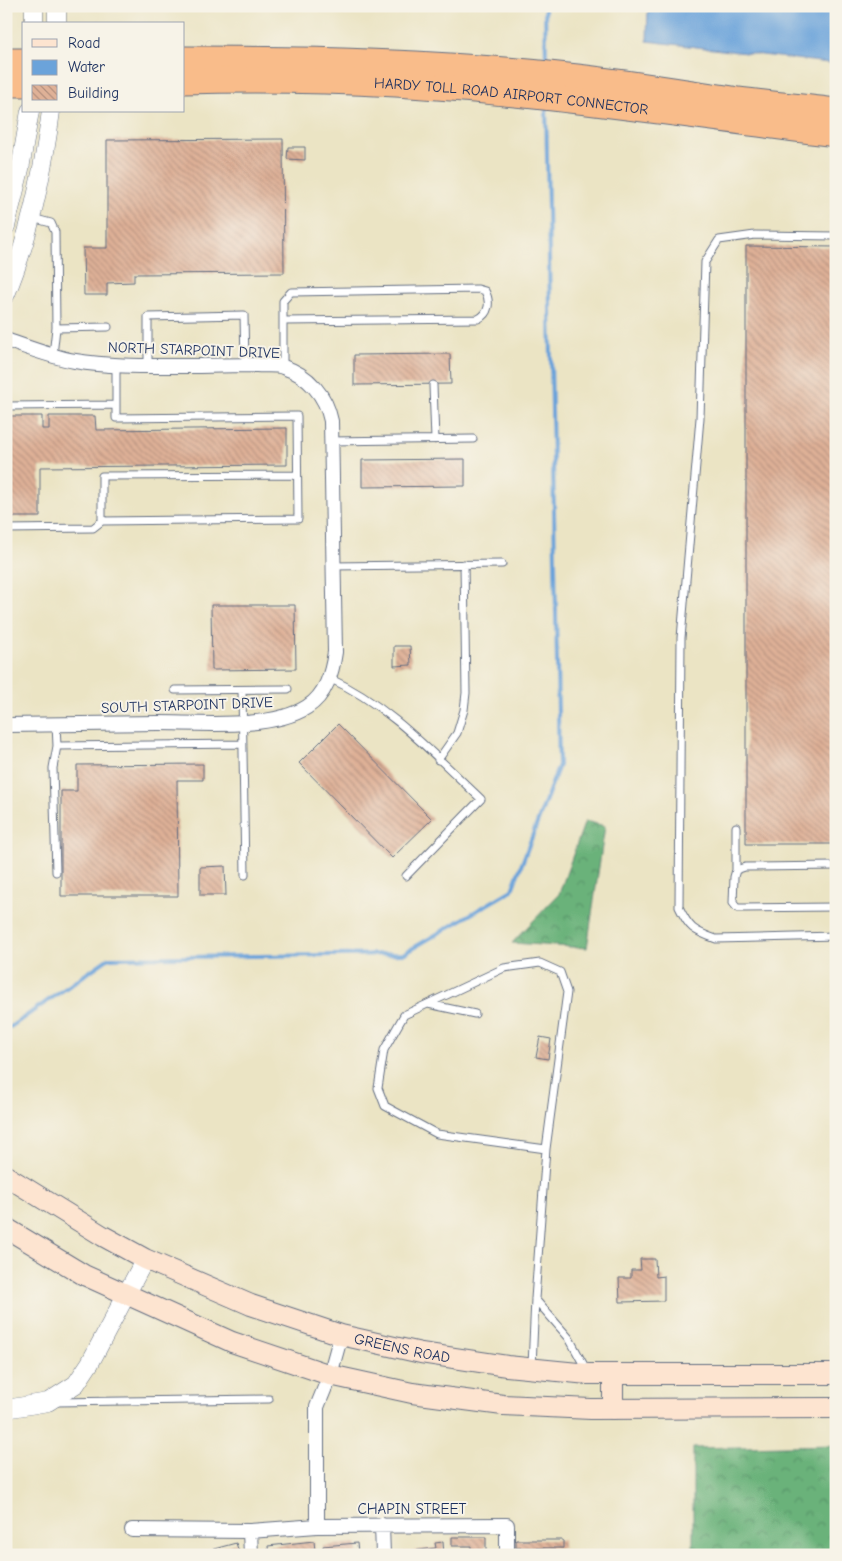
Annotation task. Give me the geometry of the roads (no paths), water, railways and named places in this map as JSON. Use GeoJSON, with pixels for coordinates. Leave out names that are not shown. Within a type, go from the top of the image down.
{"type":"FeatureCollection","features":[{"type":"Feature","properties":{"kind":"highway","name":"HARDY TOLL ROAD AIRPORT CONNECTOR"},"geometry":{"type":"LineString","coordinates":[[185,59],[285,59],[394,63],[511,82],[578,89],[741,100],[836,111]]}},
{"type":"Feature","properties":{"kind":"highway"},"geometry":{"type":"LineString","coordinates":[[6,61],[22,60]]}},
{"type":"Feature","properties":{"kind":"highway","name":"HARDY TOLL ROAD AIRPORT CONNECTOR"},"geometry":{"type":"LineString","coordinates":[[185,81],[264,79],[396,84],[511,82]]}},
{"type":"Feature","properties":{"kind":"highway"},"geometry":{"type":"LineString","coordinates":[[6,84],[22,84]]}},
{"type":"Feature","properties":{"kind":"highway","name":"HARDY TOLL ROAD AIRPORT CONNECTOR"},"geometry":{"type":"LineString","coordinates":[[578,89],[836,134]]}},
{"type":"Feature","properties":{"kind":"main road","name":"GREENS ROAD"},"geometry":{"type":"LineString","coordinates":[[6,1176],[103,1236],[145,1258],[251,1305],[341,1335],[421,1353],[588,1374],[836,1374]]}},
{"type":"Feature","properties":{"kind":"main road"},"geometry":{"type":"LineString","coordinates":[[6,1228],[84,1275],[232,1342],[330,1375],[412,1393],[503,1405],[613,1409],[836,1408]]}},
{"type":"Feature","properties":{"kind":"main road"},"geometry":{"type":"LineString","coordinates":[[613,1374],[613,1409]]}},
{"type":"Feature","properties":{"kind":"street"},"geometry":{"type":"LineString","coordinates":[[34,6],[34,22]]}},
{"type":"Feature","properties":{"kind":"street"},"geometry":{"type":"LineString","coordinates":[[57,6],[57,22]]}},
{"type":"Feature","properties":{"kind":"street"},"geometry":{"type":"LineString","coordinates":[[6,226],[13,166],[30,112]]}},
{"type":"Feature","properties":{"kind":"street"},"geometry":{"type":"LineString","coordinates":[[6,294],[23,249],[32,218],[47,143],[51,112]]}},
{"type":"Feature","properties":{"kind":"street","name":"NORTH STARPOINT DRIVE"},"geometry":{"type":"LineString","coordinates":[[6,340],[53,355],[116,365],[245,365],[283,367],[312,383],[322,396],[330,414],[332,536]]}},
{"type":"Feature","properties":{"kind":"street","name":"SOUTH STARPOINT DRIVE"},"geometry":{"type":"LineString","coordinates":[[6,725],[243,723],[283,718],[309,706],[322,693],[329,678],[335,652],[332,536]]}},
{"type":"Feature","properties":{"kind":"street"},"geometry":{"type":"LineString","coordinates":[[6,1409],[48,1402],[76,1384],[90,1363],[145,1258]]}},
{"type":"Feature","properties":{"kind":"street"},"geometry":{"type":"LineString","coordinates":[[317,1526],[317,1407],[330,1375],[341,1335]]}},
{"type":"Feature","properties":{"kind":"street"},"geometry":{"type":"LineString","coordinates":[[382,1525],[383,1555]]}},
{"type":"Feature","properties":{"kind":"street","name":"CHAPIN STREET"},"geometry":{"type":"LineString","coordinates":[[132,1530],[250,1530],[382,1525],[507,1525],[507,1555]]}},
{"type":"Feature","properties":{"kind":"street"},"geometry":{"type":"LineString","coordinates":[[250,1530],[251,1555]]}},
{"type":"Feature","properties":{"kind":"lane"},"geometry":{"type":"LineString","coordinates":[[32,218],[51,223],[55,232],[56,328],[53,355]]}},
{"type":"Feature","properties":{"kind":"lane"},"geometry":{"type":"LineString","coordinates":[[836,236],[755,235],[719,240],[705,262],[700,418],[681,638],[679,907],[686,922],[698,933],[716,939],[836,936]]}},
{"type":"Feature","properties":{"kind":"lane"},"geometry":{"type":"LineString","coordinates":[[283,367],[283,301],[291,292],[478,289],[485,291],[487,295],[488,312],[478,319],[284,321]]}},
{"type":"Feature","properties":{"kind":"lane"},"geometry":{"type":"LineString","coordinates":[[148,366],[148,317],[244,315],[245,365]]}},
{"type":"Feature","properties":{"kind":"lane"},"geometry":{"type":"LineString","coordinates":[[56,328],[108,327]]}},
{"type":"Feature","properties":{"kind":"lane"},"geometry":{"type":"LineString","coordinates":[[6,528],[93,528],[102,521],[298,519],[296,416],[116,418],[116,365]]}},
{"type":"Feature","properties":{"kind":"lane"},"geometry":{"type":"LineString","coordinates":[[433,385],[435,440]]}},
{"type":"Feature","properties":{"kind":"lane"},"geometry":{"type":"LineString","coordinates":[[6,406],[116,406]]}},
{"type":"Feature","properties":{"kind":"lane"},"geometry":{"type":"LineString","coordinates":[[331,441],[473,439]]}},
{"type":"Feature","properties":{"kind":"lane"},"geometry":{"type":"LineString","coordinates":[[102,521],[102,476],[297,475]]}},
{"type":"Feature","properties":{"kind":"lane"},"geometry":{"type":"LineString","coordinates":[[438,760],[457,733],[464,710],[466,693],[464,564]]}},
{"type":"Feature","properties":{"kind":"lane"},"geometry":{"type":"LineString","coordinates":[[333,566],[502,564]]}},
{"type":"Feature","properties":{"kind":"lane"},"geometry":{"type":"LineString","coordinates":[[329,678],[346,685],[379,706],[481,799],[406,876]]}},
{"type":"Feature","properties":{"kind":"lane"},"geometry":{"type":"LineString","coordinates":[[175,690],[288,689]]}},
{"type":"Feature","properties":{"kind":"lane"},"geometry":{"type":"LineString","coordinates":[[242,690],[245,875]]}},
{"type":"Feature","properties":{"kind":"lane"},"geometry":{"type":"LineString","coordinates":[[56,724],[57,746],[53,768],[56,872]]}},
{"type":"Feature","properties":{"kind":"lane"},"geometry":{"type":"LineString","coordinates":[[57,746],[243,744]]}},
{"type":"Feature","properties":{"kind":"lane"},"geometry":{"type":"LineString","coordinates":[[736,827],[736,870],[733,903],[737,908],[836,908]]}},
{"type":"Feature","properties":{"kind":"lane"},"geometry":{"type":"LineString","coordinates":[[736,870],[746,866],[836,866]]}},
{"type":"Feature","properties":{"kind":"lane"},"geometry":{"type":"LineString","coordinates":[[532,1368],[534,1299],[546,1149],[567,992],[560,972],[540,963],[504,968],[404,1015],[384,1050],[378,1088],[385,1106],[437,1134],[546,1149]]}},
{"type":"Feature","properties":{"kind":"lane"},"geometry":{"type":"LineString","coordinates":[[427,1004],[475,1014]]}},
{"type":"Feature","properties":{"kind":"lane"},"geometry":{"type":"LineString","coordinates":[[534,1299],[570,1338],[588,1374]]}},
{"type":"Feature","properties":{"kind":"lane"},"geometry":{"type":"LineString","coordinates":[[48,1402],[269,1399]]}},
{"type":"Feature","properties":{"kind":"water"},"geometry":{"type":"Polygon","coordinates":[[[648,6],[836,6],[836,64],[647,41],[648,6]]]}},
{"type":"Feature","properties":{"kind":"waterway"},"geometry":{"type":"LineString","coordinates":[[545,6],[546,64]]}},
{"type":"Feature","properties":{"kind":"waterway"},"geometry":{"type":"LineString","coordinates":[[6,1030],[109,958],[403,954],[512,890],[559,765],[546,106]]}}]}
